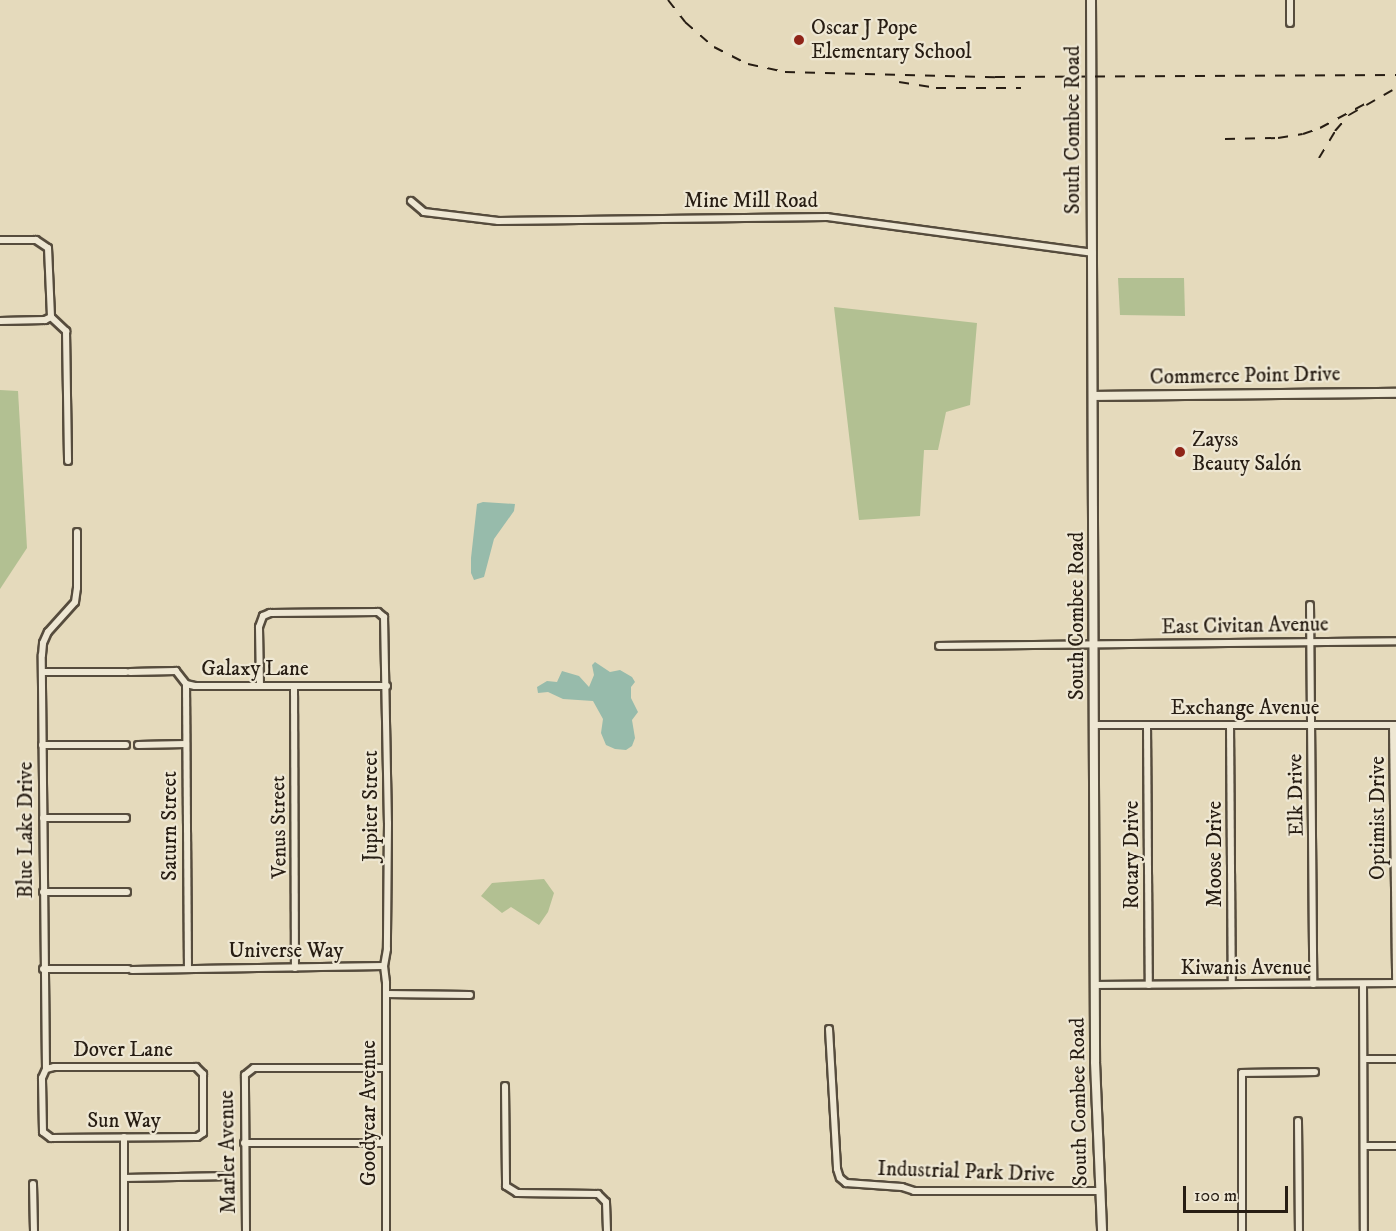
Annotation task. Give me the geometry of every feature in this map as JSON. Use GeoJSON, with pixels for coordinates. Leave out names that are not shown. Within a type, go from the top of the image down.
{"type":"FeatureCollection","features":[{"type":"Feature","properties":{"kind":"main road","name":"South Combee Road"},"geometry":{"type":"LineString","coordinates":[[1090,0],[1094,396],[1095,1062],[1102,1231]]}},
{"type":"Feature","properties":{"kind":"main road","name":"Commerce Point Drive"},"geometry":{"type":"LineString","coordinates":[[1094,396],[1396,393]]}},
{"type":"Feature","properties":{"kind":"street"},"geometry":{"type":"LineString","coordinates":[[1290,0],[1290,23]]}},
{"type":"Feature","properties":{"kind":"street","name":"Mine Mill Road"},"geometry":{"type":"LineString","coordinates":[[411,201],[424,212],[498,221],[827,217],[1093,253]]}},
{"type":"Feature","properties":{"kind":"street"},"geometry":{"type":"LineString","coordinates":[[0,240],[36,240],[45,245],[49,255],[51,317],[66,331],[68,461]]}},
{"type":"Feature","properties":{"kind":"street"},"geometry":{"type":"LineString","coordinates":[[0,321],[45,320],[51,317]]}},
{"type":"Feature","properties":{"kind":"street","name":"Blue Lake Drive"},"geometry":{"type":"LineString","coordinates":[[47,1137],[42,1132],[42,1078],[46,1069],[43,969],[42,643],[48,632],[75,602],[77,532]]}},
{"type":"Feature","properties":{"kind":"street","name":"Elk Drive"},"geometry":{"type":"LineString","coordinates":[[1310,606],[1313,984]]}},
{"type":"Feature","properties":{"kind":"street","name":"Jupiter Street"},"geometry":{"type":"LineString","coordinates":[[260,686],[259,621],[263,616],[270,613],[378,612],[384,616],[387,686],[387,949],[384,966],[386,994]]}},
{"type":"Feature","properties":{"kind":"street","name":"East Civitan Avenue"},"geometry":{"type":"LineString","coordinates":[[939,646],[1396,641]]}},
{"type":"Feature","properties":{"kind":"street","name":"Galaxy Lane"},"geometry":{"type":"LineString","coordinates":[[43,672],[176,671],[186,684],[195,686],[387,686]]}},
{"type":"Feature","properties":{"kind":"street","name":"Saturn Street"},"geometry":{"type":"LineString","coordinates":[[186,684],[188,968]]}},
{"type":"Feature","properties":{"kind":"street","name":"Venus Street"},"geometry":{"type":"LineString","coordinates":[[294,686],[295,968]]}},
{"type":"Feature","properties":{"kind":"street","name":"Exchange Avenue"},"geometry":{"type":"LineString","coordinates":[[1095,726],[1395,724]]}},
{"type":"Feature","properties":{"kind":"street","name":"Optimist Drive"},"geometry":{"type":"LineString","coordinates":[[1395,724],[1396,983]]}},
{"type":"Feature","properties":{"kind":"street","name":"Moose Drive"},"geometry":{"type":"LineString","coordinates":[[1230,725],[1233,984]]}},
{"type":"Feature","properties":{"kind":"street","name":"Rotary Drive"},"geometry":{"type":"LineString","coordinates":[[1147,726],[1149,985]]}},
{"type":"Feature","properties":{"kind":"street"},"geometry":{"type":"LineString","coordinates":[[138,745],[186,744]]}},
{"type":"Feature","properties":{"kind":"street"},"geometry":{"type":"LineString","coordinates":[[42,745],[126,745]]}},
{"type":"Feature","properties":{"kind":"street"},"geometry":{"type":"LineString","coordinates":[[43,819],[126,818]]}},
{"type":"Feature","properties":{"kind":"street"},"geometry":{"type":"LineString","coordinates":[[43,892],[127,891]]}},
{"type":"Feature","properties":{"kind":"street","name":"Universe Way"},"geometry":{"type":"LineString","coordinates":[[43,969],[384,966]]}},
{"type":"Feature","properties":{"kind":"street","name":"Kiwanis Avenue"},"geometry":{"type":"LineString","coordinates":[[1095,985],[1396,983]]}},
{"type":"Feature","properties":{"kind":"street"},"geometry":{"type":"LineString","coordinates":[[1363,984],[1364,1231]]}},
{"type":"Feature","properties":{"kind":"street"},"geometry":{"type":"LineString","coordinates":[[386,994],[470,995]]}},
{"type":"Feature","properties":{"kind":"street","name":"Goodyear Avenue"},"geometry":{"type":"LineString","coordinates":[[386,994],[386,1231]]}},
{"type":"Feature","properties":{"kind":"street","name":"Industrial Park Drive"},"geometry":{"type":"LineString","coordinates":[[830,1029],[837,1169],[840,1178],[846,1183],[902,1187],[915,1191],[1099,1191]]}},
{"type":"Feature","properties":{"kind":"street"},"geometry":{"type":"LineString","coordinates":[[1365,1059],[1396,1059]]}},
{"type":"Feature","properties":{"kind":"street","name":"Dover Lane"},"geometry":{"type":"LineString","coordinates":[[46,1069],[54,1067],[167,1066],[201,1069],[203,1074],[203,1130],[201,1135]]}},
{"type":"Feature","properties":{"kind":"street","name":"Marler Avenue"},"geometry":{"type":"LineString","coordinates":[[246,1231],[243,1079],[247,1073],[254,1068],[386,1068]]}},
{"type":"Feature","properties":{"kind":"street"},"geometry":{"type":"LineString","coordinates":[[1242,1231],[1242,1073],[1315,1072]]}},
{"type":"Feature","properties":{"kind":"street"},"geometry":{"type":"LineString","coordinates":[[505,1086],[506,1186],[517,1193],[598,1194],[606,1202],[607,1231]]}},
{"type":"Feature","properties":{"kind":"street"},"geometry":{"type":"LineString","coordinates":[[1298,1121],[1299,1231]]}},
{"type":"Feature","properties":{"kind":"street","name":"Sun Way"},"geometry":{"type":"LineString","coordinates":[[47,1137],[201,1135]]}},
{"type":"Feature","properties":{"kind":"street"},"geometry":{"type":"LineString","coordinates":[[124,1137],[124,1231]]}},
{"type":"Feature","properties":{"kind":"street"},"geometry":{"type":"LineString","coordinates":[[244,1143],[386,1143]]}},
{"type":"Feature","properties":{"kind":"street"},"geometry":{"type":"LineString","coordinates":[[1364,1146],[1396,1146]]}},
{"type":"Feature","properties":{"kind":"street"},"geometry":{"type":"LineString","coordinates":[[124,1178],[231,1176]]}},
{"type":"Feature","properties":{"kind":"street"},"geometry":{"type":"LineString","coordinates":[[33,1184],[34,1231]]}},
{"type":"Feature","properties":{"kind":"shaded area"},"geometry":{"type":"Polygon","coordinates":[[[1118,278],[1184,278],[1185,316],[1120,315],[1118,278]]]}},
{"type":"Feature","properties":{"kind":"shaded area"},"geometry":{"type":"Polygon","coordinates":[[[834,307],[977,323],[970,405],[946,412],[938,450],[924,450],[920,516],[859,520],[834,307]]]}},
{"type":"Feature","properties":{"kind":"shaded area"},"geometry":{"type":"Polygon","coordinates":[[[0,390],[18,391],[27,548],[0,589],[0,390]]]}},
{"type":"Feature","properties":{"kind":"shaded area"},"geometry":{"type":"Polygon","coordinates":[[[483,502],[515,504],[514,511],[494,539],[484,577],[474,580],[471,573],[471,558],[477,504],[483,502]]]}},
{"type":"Feature","properties":{"kind":"shaded area"},"geometry":{"type":"Polygon","coordinates":[[[595,662],[610,672],[620,670],[632,677],[635,682],[631,687],[631,698],[638,712],[632,720],[635,738],[632,746],[626,750],[606,745],[601,733],[603,719],[593,701],[563,699],[548,692],[538,693],[537,687],[547,681],[557,682],[562,671],[579,676],[589,687],[594,675],[592,665],[595,662]]]}},
{"type":"Feature","properties":{"kind":"shaded area"},"geometry":{"type":"Polygon","coordinates":[[[544,879],[554,893],[548,912],[539,925],[511,907],[502,913],[481,896],[492,883],[544,879]]]}},
{"type":"Feature","properties":{"kind":"railway"},"geometry":{"type":"LineString","coordinates":[[668,0],[685,22],[714,47],[748,64],[785,72],[995,77],[1396,75]]}},
{"type":"Feature","properties":{"kind":"railway"},"geometry":{"type":"LineString","coordinates":[[899,82],[936,88],[1021,88]]}},
{"type":"Feature","properties":{"kind":"railway"},"geometry":{"type":"LineString","coordinates":[[1319,158],[1335,131],[1349,115],[1396,88]]}},
{"type":"Feature","properties":{"kind":"railway"},"geometry":{"type":"LineString","coordinates":[[1225,139],[1278,138],[1303,134],[1320,128],[1365,104]]}},
{"type":"Feature","properties":{"kind":"place","name":"Oscar J Pope Elementary School"},"geometry":{"type":"Point","coordinates":[799,40]}},
{"type":"Feature","properties":{"kind":"place","name":"Zayss Beauty Salón"},"geometry":{"type":"Point","coordinates":[1180,452]}}]}
